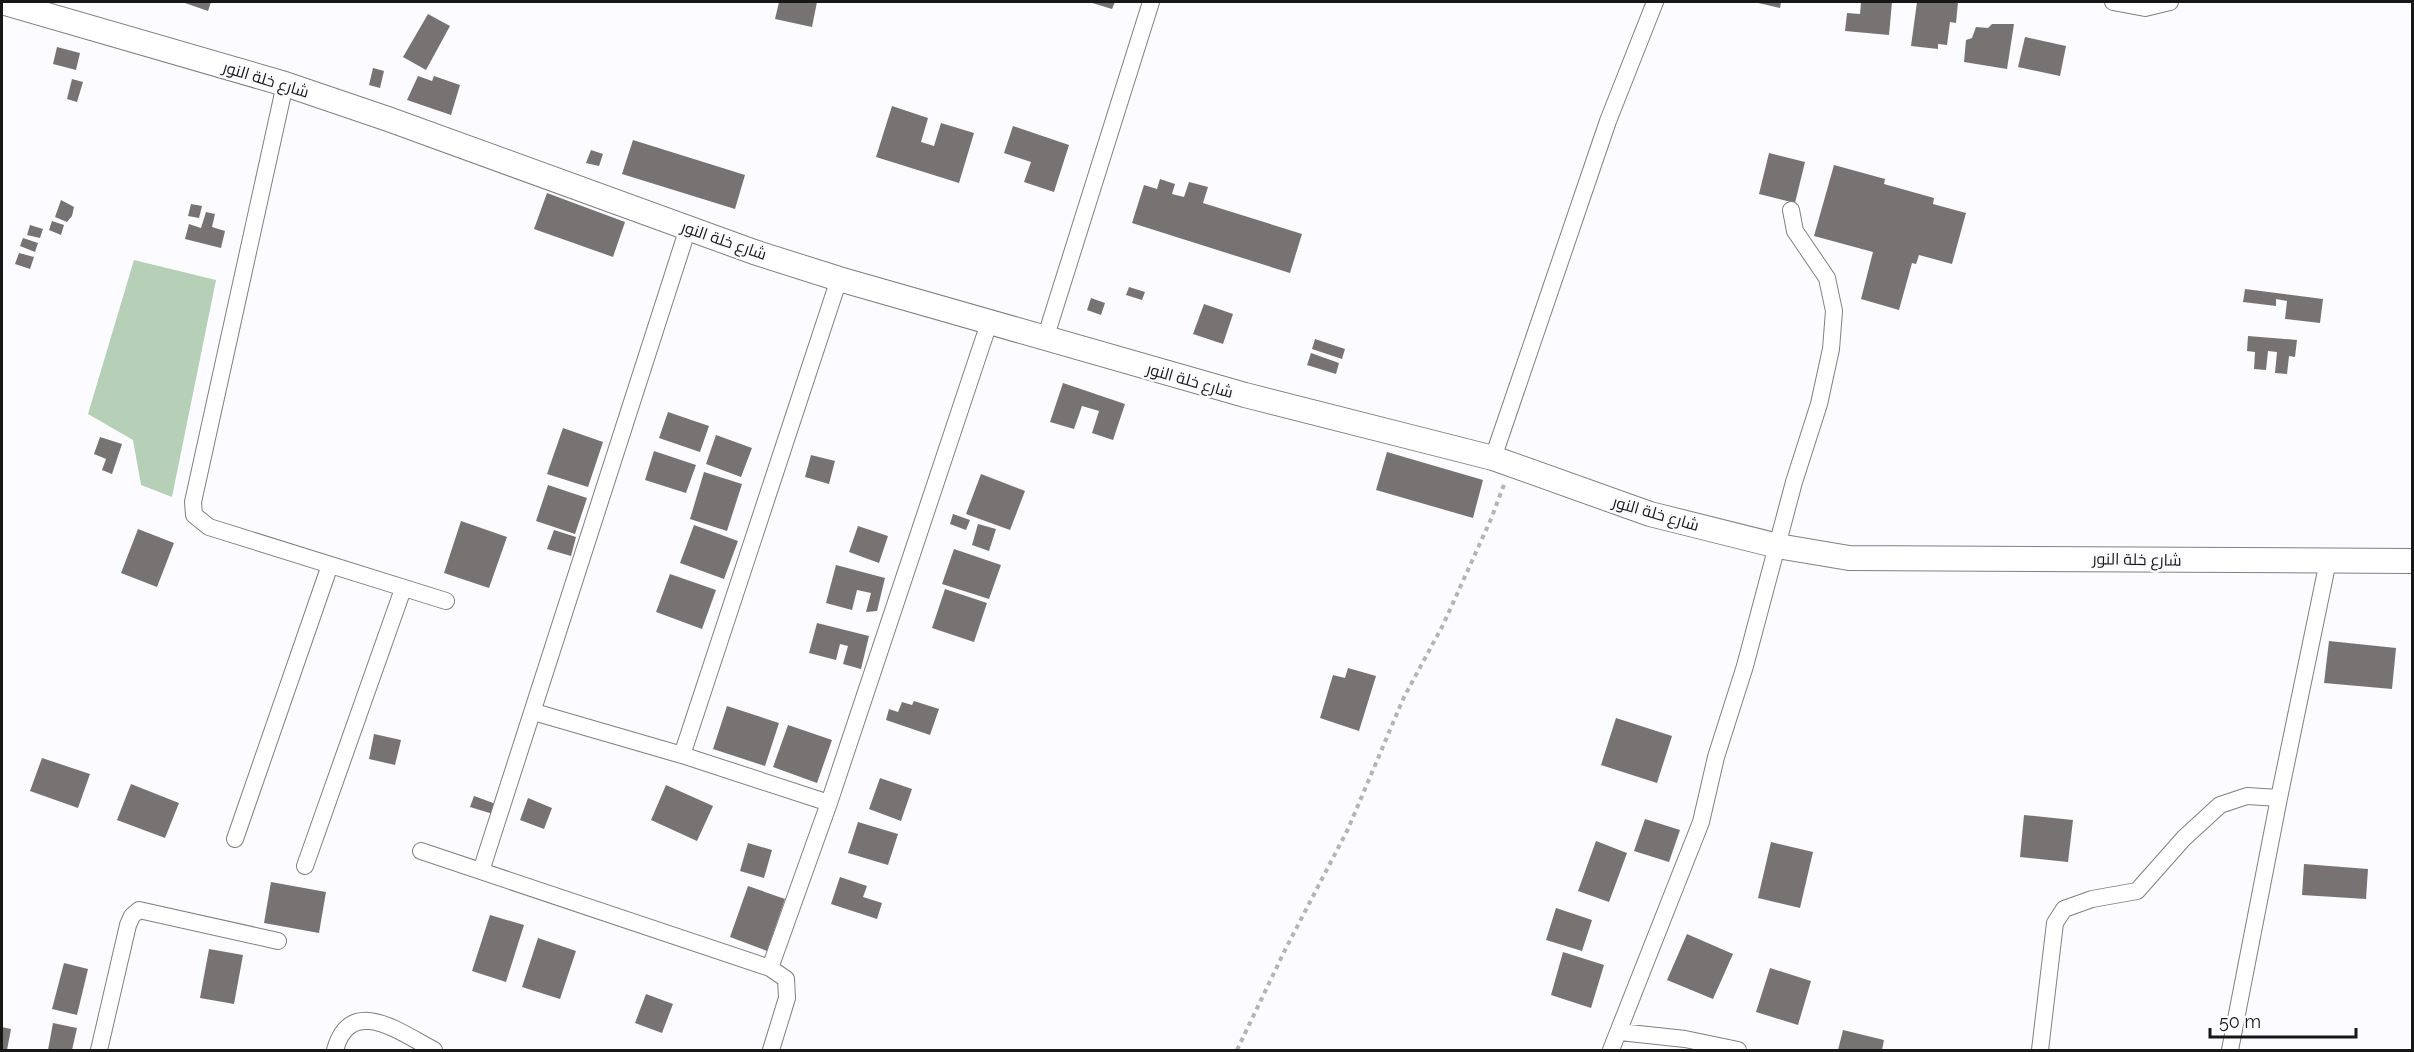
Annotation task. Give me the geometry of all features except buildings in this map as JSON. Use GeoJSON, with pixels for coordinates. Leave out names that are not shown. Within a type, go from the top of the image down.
{"type":"FeatureCollection","features":[{"type":"Feature","properties":{"kind":"street","name":"شارع خلة النور"},"geometry":{"type":"LineString","coordinates":[[2,2],[27,4],[285,84],[688,228],[839,279],[1245,395],[1502,461],[1650,514],[1778,546],[1849,558],[2412,561]]}},
{"type":"Feature","properties":{"kind":"street"},"geometry":{"type":"LineString","coordinates":[[1045,339],[1152,2]]}},
{"type":"Feature","properties":{"kind":"street"},"geometry":{"type":"LineString","coordinates":[[1502,461],[1608,121],[1655,2]]}},
{"type":"Feature","properties":{"kind":"street"},"geometry":{"type":"LineString","coordinates":[[2113,2],[2145,8],[2170,2]]}},
{"type":"Feature","properties":{"kind":"street"},"geometry":{"type":"LineString","coordinates":[[285,84],[194,502],[194,515],[209,527],[446,601]]}},
{"type":"Feature","properties":{"kind":"street"},"geometry":{"type":"LineString","coordinates":[[1611,1050],[1701,822],[1716,757],[1745,666],[1794,482],[1819,404],[1831,349],[1834,311],[1827,278],[1795,231],[1791,210]]}},
{"type":"Feature","properties":{"kind":"street"},"geometry":{"type":"LineString","coordinates":[[481,871],[688,228]]}},
{"type":"Feature","properties":{"kind":"street"},"geometry":{"type":"LineString","coordinates":[[682,755],[839,279]]}},
{"type":"Feature","properties":{"kind":"street"},"geometry":{"type":"LineString","coordinates":[[770,968],[829,802],[989,323]]}},
{"type":"Feature","properties":{"kind":"street"},"geometry":{"type":"LineString","coordinates":[[2230,1050],[2278,798],[2328,561]]}},
{"type":"Feature","properties":{"kind":"street"},"geometry":{"type":"LineString","coordinates":[[235,839],[330,565]]}},
{"type":"Feature","properties":{"kind":"street"},"geometry":{"type":"LineString","coordinates":[[305,866],[403,589]]}},
{"type":"Feature","properties":{"kind":"street"},"geometry":{"type":"LineString","coordinates":[[534,712],[682,755],[829,802]]}},
{"type":"Feature","properties":{"kind":"street"},"geometry":{"type":"LineString","coordinates":[[2040,1050],[2055,923],[2064,909],[2092,899],[2136,891],[2184,838],[2220,805],[2247,796],[2278,798]]}},
{"type":"Feature","properties":{"kind":"street"},"geometry":{"type":"LineString","coordinates":[[421,851],[770,968],[786,979],[787,998],[771,1050]]}},
{"type":"Feature","properties":{"kind":"street"},"geometry":{"type":"LineString","coordinates":[[101,1050],[128,925],[132,916],[139,910],[278,941]]}},
{"type":"Feature","properties":{"kind":"street"},"geometry":{"type":"LineString","coordinates":[[335,1050],[345,1029],[356,1021],[370,1020],[434,1050]]}},
{"type":"Feature","properties":{"kind":"street"},"geometry":{"type":"LineString","coordinates":[[1620,1032],[1685,1039],[1738,1050]]}},
{"type":"Feature","properties":{"kind":"path"},"geometry":{"type":"LineString","coordinates":[[1237,1050],[1348,829],[1404,697],[1443,625],[1491,519],[1502,461]]}},
{"type":"Feature","properties":{"kind":"green space"},"geometry":{"type":"Polygon","coordinates":[[[134,260],[216,280],[172,497],[141,485],[133,440],[88,414],[134,260]]]}}]}
